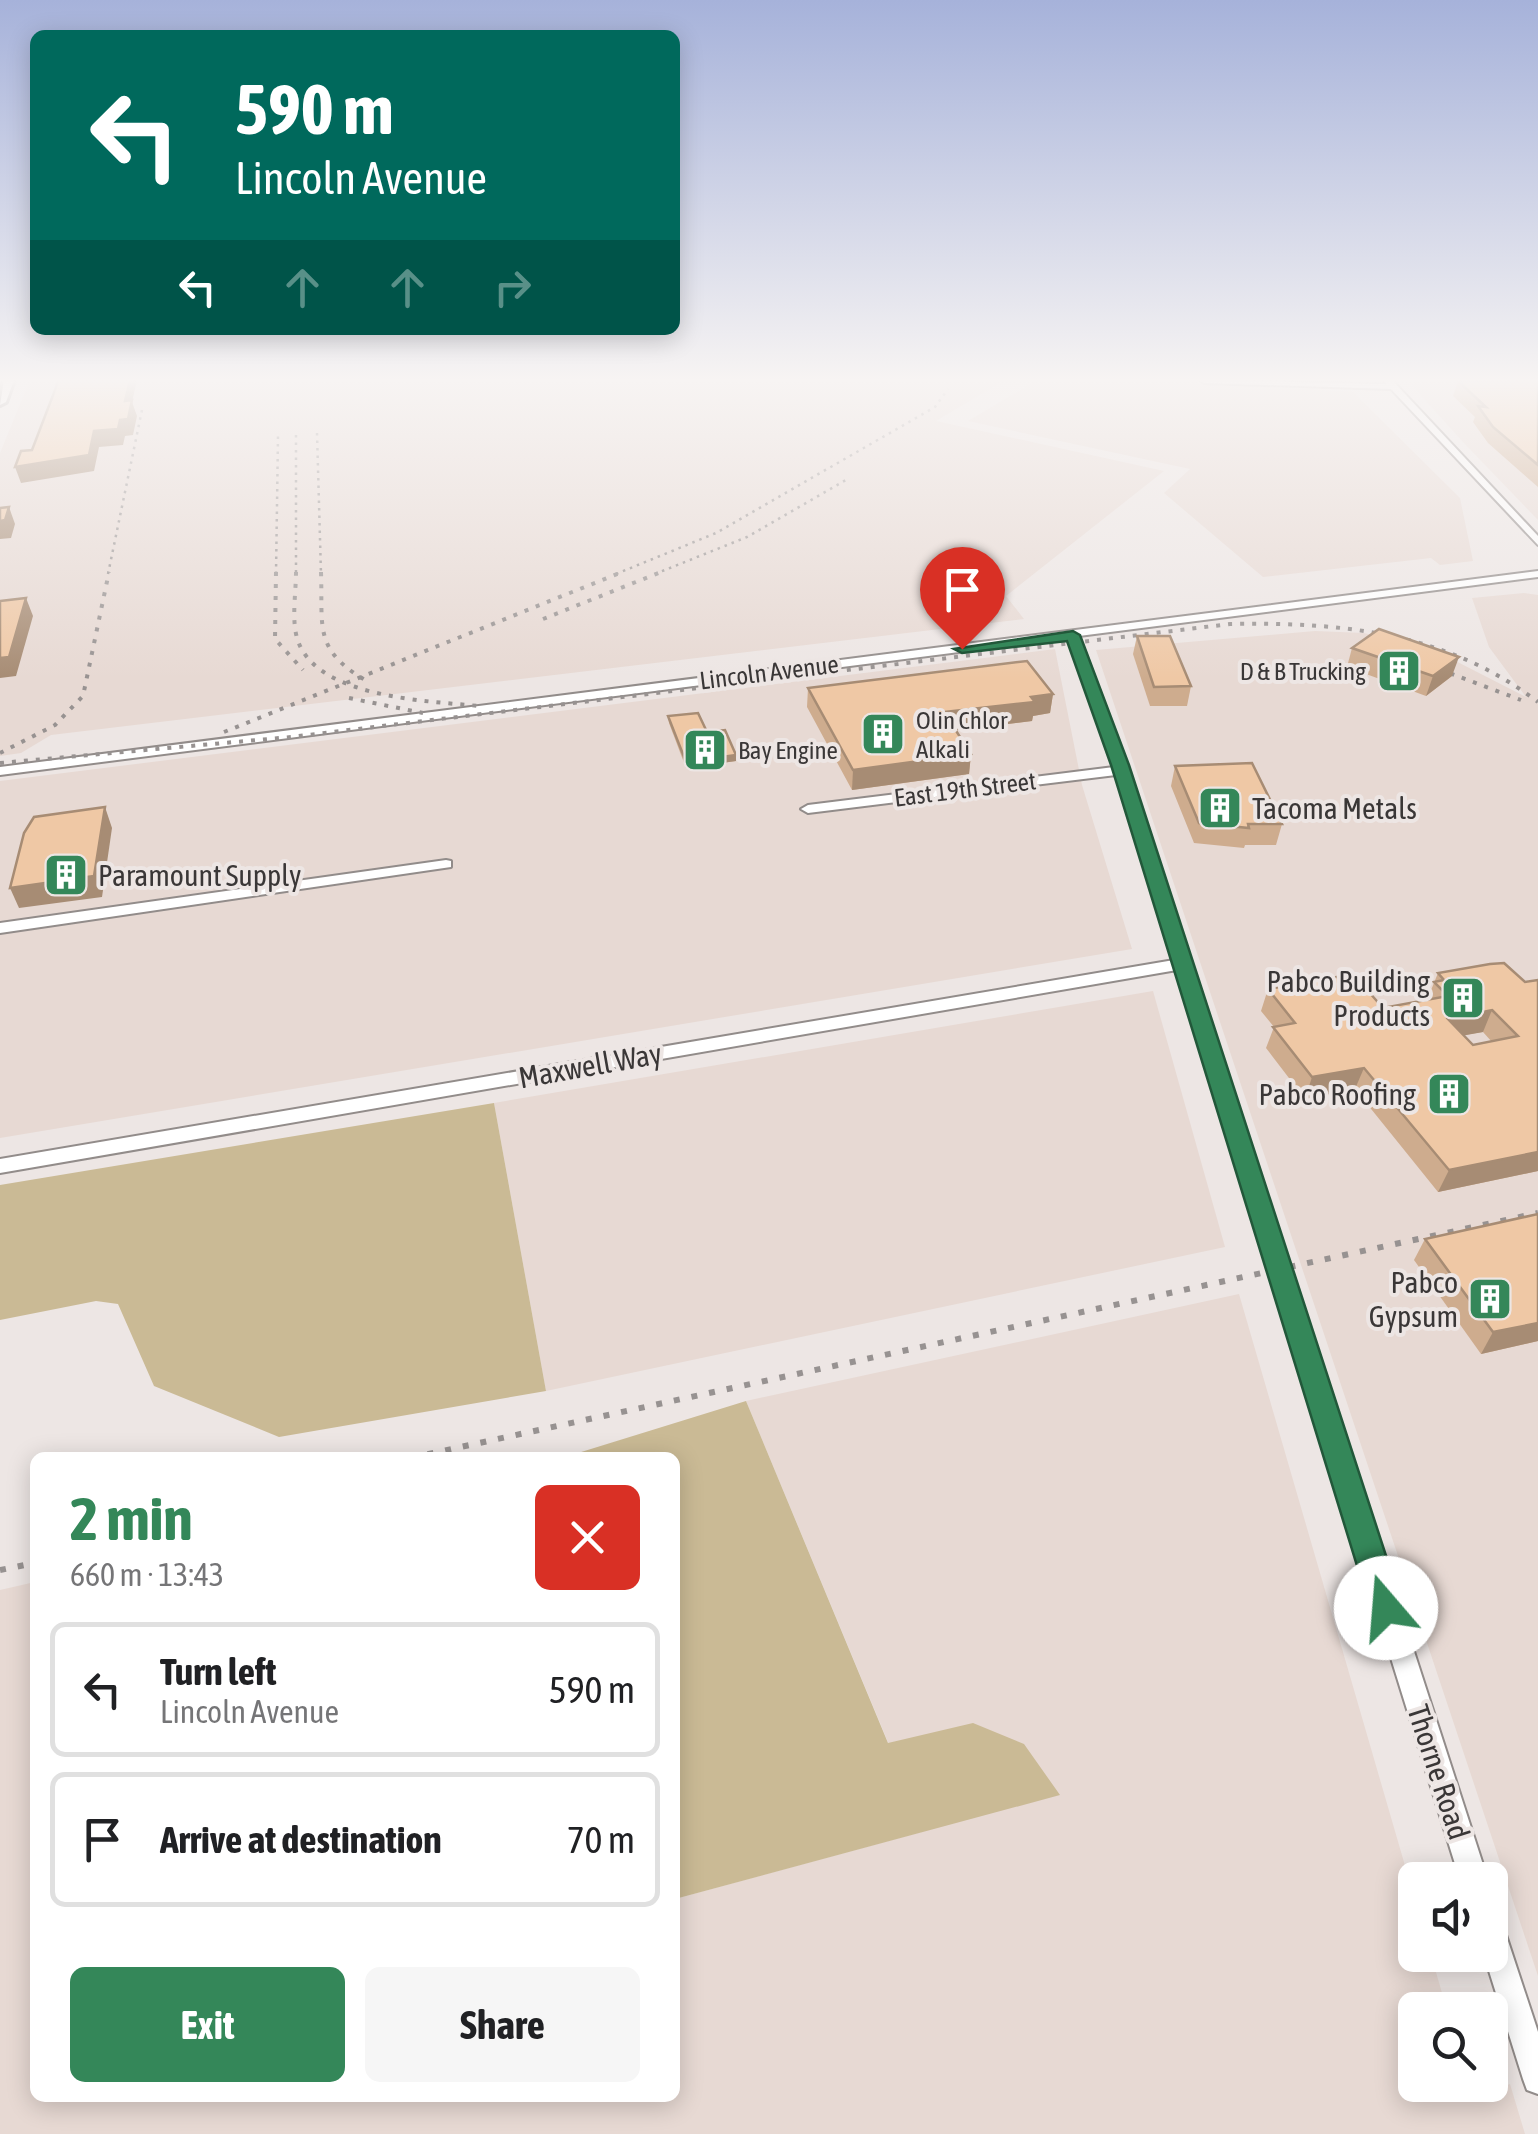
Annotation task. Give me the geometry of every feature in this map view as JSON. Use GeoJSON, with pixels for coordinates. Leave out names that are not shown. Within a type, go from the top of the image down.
{"type":"FeatureCollection","features":[{"type":"Feature","properties":{"kind":"street"},"geometry":{"type":"LineString","coordinates":[[1480,480],[1538,542]]}},
{"type":"Feature","properties":{"kind":"street","name":"Lincoln Avenue"},"geometry":{"type":"LineString","coordinates":[[0,771],[1538,574]]}},
{"type":"Feature","properties":{"kind":"street","name":"Thorne Road"},"geometry":{"type":"LineString","coordinates":[[1073,635],[1121,770],[1468,1862]]}},
{"type":"Feature","properties":{"kind":"street","name":"East 19th Street"},"geometry":{"type":"LineString","coordinates":[[808,808],[1121,770]]}},
{"type":"Feature","properties":{"kind":"street"},"geometry":{"type":"LineString","coordinates":[[0,928],[446,864]]}},
{"type":"Feature","properties":{"kind":"street","name":"Maxwell Way"},"geometry":{"type":"LineString","coordinates":[[0,1166],[1180,964]]}},
{"type":"Feature","properties":{"kind":"street"},"geometry":{"type":"LineString","coordinates":[[1504,1972],[1538,2079]]}},
{"type":"Feature","properties":{"kind":"shaded area"},"geometry":{"type":"Polygon","coordinates":[[[0,480],[1153,480],[1006,596],[1024,619],[51,735],[21,753],[0,756],[0,480]]]}},
{"type":"Feature","properties":{"kind":"shaded area"},"geometry":{"type":"Polygon","coordinates":[[[1179,480],[1441,480],[1460,498],[1473,561],[1440,565],[1431,558],[1263,577],[1164,493],[1179,480]]]}},
{"type":"Feature","properties":{"kind":"shaded area"},"geometry":{"type":"Polygon","coordinates":[[[1499,480],[1538,480],[1538,520],[1499,480]]]}},
{"type":"Feature","properties":{"kind":"shaded area"},"geometry":{"type":"Polygon","coordinates":[[[1538,595],[1538,1976],[1508,1886],[1508,1862],[1500,1862],[1096,650],[1315,631],[1364,633],[1438,652],[1526,697],[1489,647],[1472,598],[1538,595]]]}},
{"type":"Feature","properties":{"kind":"shaded area"},"geometry":{"type":"Polygon","coordinates":[[[1055,649],[1082,785],[1132,949],[0,1138],[0,781],[1055,649]]]}},
{"type":"Feature","properties":{"kind":"shaded area"},"geometry":{"type":"Polygon","coordinates":[[[1153,991],[1225,1247],[546,1391],[494,1103],[1153,991]]]}},
{"type":"Feature","properties":{"kind":"shaded area"},"geometry":{"type":"Polygon","coordinates":[[[494,1103],[546,1391],[279,1437],[154,1386],[118,1304],[96,1301],[0,1320],[0,1185],[494,1103]]]}},
{"type":"Feature","properties":{"kind":"shaded area"},"geometry":{"type":"Polygon","coordinates":[[[1239,1294],[1404,1862],[1398,1862],[1398,1972],[1436,1972],[1442,1992],[1398,1992],[1398,2102],[1508,2102],[1510,2084],[1525,2134],[0,2134],[0,1590],[30,1583],[30,2102],[680,2102],[680,1898],[925,1831],[746,1401],[1239,1294]]]}},
{"type":"Feature","properties":{"kind":"shaded area"},"geometry":{"type":"Polygon","coordinates":[[[746,1401],[888,1743],[973,1723],[1024,1744],[1060,1795],[680,1898],[680,1452],[581,1452],[746,1401]]]}},
{"type":"Feature","properties":{"kind":"building"},"geometry":{"type":"Polygon","coordinates":[[[9,507],[5,520],[0,521],[0,508],[9,507]]]}},
{"type":"Feature","properties":{"kind":"building"},"geometry":{"type":"Polygon","coordinates":[[[26,598],[9,657],[0,658],[0,601],[26,598]]]}},
{"type":"Feature","properties":{"kind":"building"},"geometry":{"type":"Polygon","coordinates":[[[1379,629],[1459,657],[1433,676],[1352,648],[1379,629]]]}},
{"type":"Feature","properties":{"kind":"building"},"geometry":{"type":"Polygon","coordinates":[[[1137,636],[1170,636],[1191,686],[1154,687],[1137,636]]]}},
{"type":"Feature","properties":{"kind":"building","name":"Olin Chlor Alkali"},"geometry":{"type":"Polygon","coordinates":[[[1027,661],[1053,694],[1031,697],[1035,702],[944,712],[971,754],[853,770],[808,688],[1027,661]]]}},
{"type":"Feature","properties":{"kind":"building","name":"Bay Engine"},"geometry":{"type":"Polygon","coordinates":[[[698,713],[707,732],[725,730],[736,755],[686,762],[668,716],[698,713]]]}},
{"type":"Feature","properties":{"kind":"building"},"geometry":{"type":"Polygon","coordinates":[[[1252,763],[1282,824],[1248,824],[1249,828],[1199,823],[1175,766],[1252,763]]]}},
{"type":"Feature","properties":{"kind":"building"},"geometry":{"type":"Polygon","coordinates":[[[105,807],[94,876],[10,888],[24,833],[34,817],[105,807]]]}},
{"type":"Feature","properties":{"kind":"building","name":"Pabco Roofing"},"geometry":{"type":"Polygon","coordinates":[[[1504,963],[1525,982],[1538,980],[1538,1152],[1449,1170],[1364,1068],[1312,1077],[1273,1027],[1295,1023],[1268,989],[1353,974],[1383,1008],[1448,996],[1434,982],[1444,980],[1438,973],[1504,963]],[[1492,1010],[1448,1019],[1473,1045],[1518,1036],[1492,1010]]]}},
{"type":"Feature","properties":{"kind":"building","name":"Pabco Gypsum"},"geometry":{"type":"Polygon","coordinates":[[[1538,1214],[1538,1323],[1493,1332],[1425,1239],[1538,1214]]]}},
{"type":"Feature","properties":{"kind":"railway"},"geometry":{"type":"LineString","coordinates":[[108,574],[128,480]]}},
{"type":"Feature","properties":{"kind":"railway"},"geometry":{"type":"LineString","coordinates":[[276,574],[277,480]]}},
{"type":"Feature","properties":{"kind":"railway"},"geometry":{"type":"LineString","coordinates":[[296,480],[296,572]]}},
{"type":"Feature","properties":{"kind":"railway"},"geometry":{"type":"LineString","coordinates":[[318,480],[321,574]]}},
{"type":"Feature","properties":{"kind":"railway"},"geometry":{"type":"LineString","coordinates":[[616,574],[716,533],[809,480]]}},
{"type":"Feature","properties":{"kind":"railway"},"geometry":{"type":"LineString","coordinates":[[655,574],[747,537],[846,480]]}},
{"type":"Feature","properties":{"kind":"railway"},"geometry":{"type":"LineString","coordinates":[[0,753],[55,725],[83,696],[109,572]]}},
{"type":"Feature","properties":{"kind":"railway"},"geometry":{"type":"LineString","coordinates":[[276,572],[275,639],[303,670]]}},
{"type":"Feature","properties":{"kind":"railway"},"geometry":{"type":"LineString","coordinates":[[296,572],[294,616],[298,641],[309,660],[346,683]]}},
{"type":"Feature","properties":{"kind":"railway"},"geometry":{"type":"LineString","coordinates":[[321,572],[324,635],[336,658],[361,677]]}},
{"type":"Feature","properties":{"kind":"railway"},"geometry":{"type":"LineString","coordinates":[[361,677],[622,572]]}},
{"type":"Feature","properties":{"kind":"railway"},"geometry":{"type":"LineString","coordinates":[[543,619],[661,572]]}},
{"type":"Feature","properties":{"kind":"railway"},"geometry":{"type":"LineString","coordinates":[[0,763],[291,737],[1230,624],[1312,626],[1391,636],[1467,660],[1538,702]]}},
{"type":"Feature","properties":{"kind":"railway"},"geometry":{"type":"LineString","coordinates":[[1428,665],[1521,700]]}},
{"type":"Feature","properties":{"kind":"railway"},"geometry":{"type":"LineString","coordinates":[[346,683],[361,677]]}},
{"type":"Feature","properties":{"kind":"railway"},"geometry":{"type":"LineString","coordinates":[[361,677],[365,680]]}},
{"type":"Feature","properties":{"kind":"railway"},"geometry":{"type":"LineString","coordinates":[[224,732],[346,683]]}},
{"type":"Feature","properties":{"kind":"railway"},"geometry":{"type":"LineString","coordinates":[[346,683],[405,698],[479,706]]}},
{"type":"Feature","properties":{"kind":"railway"},"geometry":{"type":"LineString","coordinates":[[349,698],[423,713]]}},
{"type":"Feature","properties":{"kind":"railway"},"geometry":{"type":"LineString","coordinates":[[438,1452],[1538,1213]]}},
{"type":"Feature","properties":{"kind":"railway"},"geometry":{"type":"LineString","coordinates":[[0,1570],[30,1564]]}},
{"type":"Feature","properties":{"kind":"place","name":"D & B Trucking"},"geometry":{"type":"Point","coordinates":[1399,671]}},
{"type":"Feature","properties":{"kind":"place","name":"Olin Chlor Alkali"},"geometry":{"type":"Point","coordinates":[883,734]}},
{"type":"Feature","properties":{"kind":"place","name":"Bay Engine"},"geometry":{"type":"Point","coordinates":[705,750]}},
{"type":"Feature","properties":{"kind":"place","name":"Tacoma Metals"},"geometry":{"type":"Point","coordinates":[1220,808]}},
{"type":"Feature","properties":{"kind":"place","name":"Paramount Supply"},"geometry":{"type":"Point","coordinates":[66,875]}},
{"type":"Feature","properties":{"kind":"place","name":"Pabco Building Products"},"geometry":{"type":"Point","coordinates":[1463,998]}},
{"type":"Feature","properties":{"kind":"place","name":"Pabco Roofing"},"geometry":{"type":"Point","coordinates":[1449,1094]}},
{"type":"Feature","properties":{"kind":"place","name":"Pabco Gypsum"},"geometry":{"type":"Point","coordinates":[1490,1299]}},
{"type":"Feature","properties":{"kind":"route"},"geometry":{"type":"LineString","coordinates":[[962,649],[1073,635],[1120,765],[1386,1608]]}}]}
